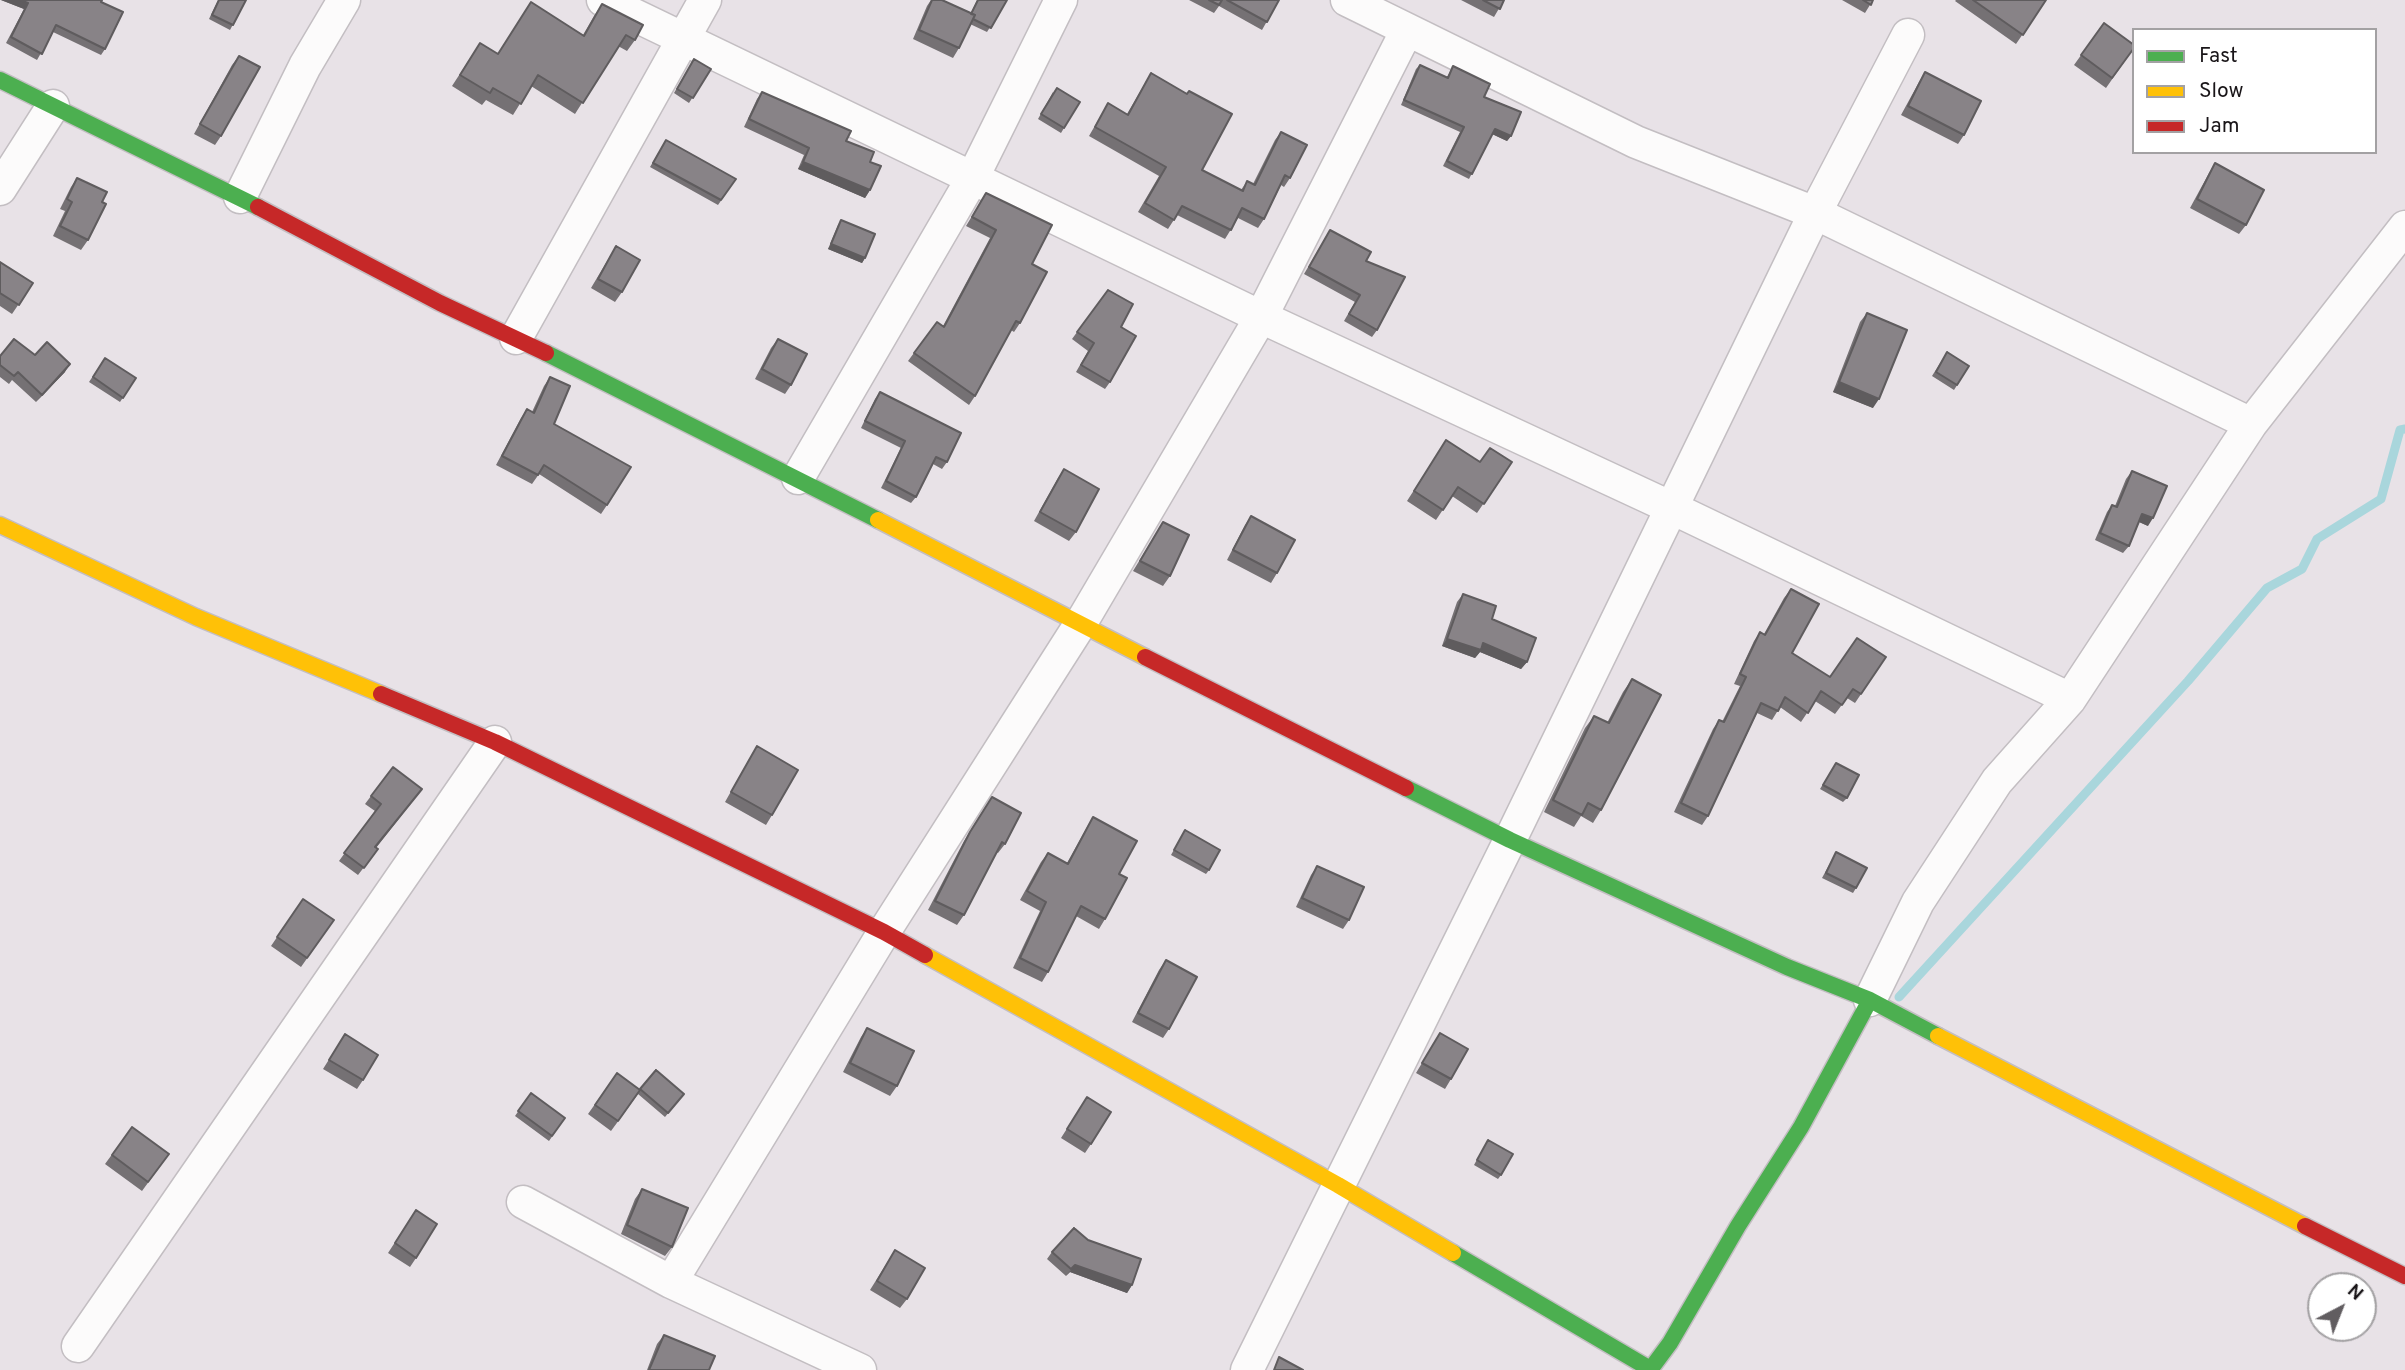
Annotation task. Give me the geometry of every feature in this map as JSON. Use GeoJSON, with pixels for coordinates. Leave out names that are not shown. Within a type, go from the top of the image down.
{"type":"FeatureCollection","features":[{"type":"Feature","properties":{"kind":"street"},"geometry":{"type":"LineString","coordinates":[[240,197],[305,66],[344,0]]}},
{"type":"Feature","properties":{"kind":"street"},"geometry":{"type":"LineString","coordinates":[[603,0],[1261,317],[1672,508],[2070,699]]}},
{"type":"Feature","properties":{"kind":"street"},"geometry":{"type":"LineString","coordinates":[[516,338],[705,0]]}},
{"type":"Feature","properties":{"kind":"street"},"geometry":{"type":"LineString","coordinates":[[798,478],[972,179],[1062,0]]}},
{"type":"Feature","properties":{"kind":"street"},"geometry":{"type":"LineString","coordinates":[[1347,0],[1636,142],[1815,213],[2251,424]]}},
{"type":"Feature","properties":{"kind":"street"},"geometry":{"type":"LineString","coordinates":[[671,1282],[884,932],[1081,624],[1261,317],[1407,30]]}},
{"type":"Feature","properties":{"kind":"street"},"geometry":{"type":"LineString","coordinates":[[1247,1370],[1510,840],[1815,213],[1908,35]]}},
{"type":"Feature","properties":{"kind":"street"},"geometry":{"type":"LineString","coordinates":[[0,80],[240,197],[440,303],[798,478],[1510,840],[1787,967],[1870,1000],[2236,1192],[2405,1276]]}},
{"type":"Feature","properties":{"kind":"street"},"geometry":{"type":"LineString","coordinates":[[0,189],[53,106]]}},
{"type":"Feature","properties":{"kind":"street"},"geometry":{"type":"LineString","coordinates":[[0,525],[196,617],[495,742],[884,932],[1338,1185],[1650,1370],[1670,1343],[1738,1226],[1801,1127],[1870,1000],[1918,902],[1990,792],[2070,699],[2251,424],[2405,227]]}},
{"type":"Feature","properties":{"kind":"street"},"geometry":{"type":"LineString","coordinates":[[78,1346],[495,742]]}},
{"type":"Feature","properties":{"kind":"street"},"geometry":{"type":"LineString","coordinates":[[523,1202],[671,1282],[860,1370]]}},
{"type":"Feature","properties":{"kind":"building"},"geometry":{"type":"Polygon","coordinates":[[[20,0],[102,0],[101,2],[123,12],[105,49],[56,25],[42,54],[11,37],[28,3],[20,0]]]}},
{"type":"Feature","properties":{"kind":"building"},"geometry":{"type":"Polygon","coordinates":[[[219,0],[246,0],[233,25],[212,15],[219,0]]]}},
{"type":"Feature","properties":{"kind":"building"},"geometry":{"type":"Polygon","coordinates":[[[932,0],[942,0],[975,15],[959,48],[919,30],[932,0]]]}},
{"type":"Feature","properties":{"kind":"building"},"geometry":{"type":"Polygon","coordinates":[[[978,0],[1007,0],[991,28],[973,19],[975,15],[971,14],[978,0]]]}},
{"type":"Feature","properties":{"kind":"building"},"geometry":{"type":"Polygon","coordinates":[[[1209,0],[1222,0],[1219,5],[1209,0]]]}},
{"type":"Feature","properties":{"kind":"building"},"geometry":{"type":"Polygon","coordinates":[[[1227,0],[1279,0],[1267,22],[1227,0]]]}},
{"type":"Feature","properties":{"kind":"building"},"geometry":{"type":"Polygon","coordinates":[[[1483,0],[1504,0],[1500,9],[1483,0]]]}},
{"type":"Feature","properties":{"kind":"building"},"geometry":{"type":"Polygon","coordinates":[[[1973,0],[2046,0],[2023,35],[1973,0]]]}},
{"type":"Feature","properties":{"kind":"building"},"geometry":{"type":"Polygon","coordinates":[[[531,2],[584,36],[602,4],[643,25],[635,40],[626,35],[583,103],[538,75],[521,104],[493,88],[490,93],[460,75],[480,43],[498,54],[531,2]]]}},
{"type":"Feature","properties":{"kind":"building"},"geometry":{"type":"Polygon","coordinates":[[[2104,23],[2132,44],[2132,51],[2112,78],[2081,55],[2104,23]]]}},
{"type":"Feature","properties":{"kind":"building"},"geometry":{"type":"Polygon","coordinates":[[[239,56],[260,67],[221,136],[200,124],[239,56]]]}},
{"type":"Feature","properties":{"kind":"building"},"geometry":{"type":"Polygon","coordinates":[[[694,59],[711,69],[693,98],[677,89],[694,59]]]}},
{"type":"Feature","properties":{"kind":"building"},"geometry":{"type":"Polygon","coordinates":[[[1420,65],[1448,78],[1453,66],[1490,84],[1484,97],[1521,112],[1511,136],[1495,129],[1472,174],[1447,161],[1464,127],[1404,100],[1420,65]]]}},
{"type":"Feature","properties":{"kind":"building"},"geometry":{"type":"Polygon","coordinates":[[[1925,72],[1981,101],[1964,135],[1908,106],[1925,72]]]}},
{"type":"Feature","properties":{"kind":"building"},"geometry":{"type":"Polygon","coordinates":[[[1151,73],[1187,94],[1189,91],[1232,114],[1202,170],[1243,191],[1247,181],[1255,185],[1281,132],[1307,145],[1290,178],[1285,175],[1264,219],[1242,208],[1231,230],[1182,206],[1174,220],[1145,203],[1166,167],[1095,127],[1108,103],[1128,115],[1151,73]]]}},
{"type":"Feature","properties":{"kind":"building"},"geometry":{"type":"Polygon","coordinates":[[[1057,88],[1080,102],[1064,128],[1041,114],[1057,88]]]}},
{"type":"Feature","properties":{"kind":"building"},"geometry":{"type":"Polygon","coordinates":[[[762,92],[851,131],[846,141],[874,152],[870,162],[881,166],[870,190],[803,162],[809,148],[749,119],[762,92]]]}},
{"type":"Feature","properties":{"kind":"building"},"geometry":{"type":"Polygon","coordinates":[[[666,140],[736,179],[721,200],[653,163],[666,140]]]}},
{"type":"Feature","properties":{"kind":"building"},"geometry":{"type":"Polygon","coordinates":[[[2215,163],[2264,190],[2246,225],[2197,199],[2215,163]]]}},
{"type":"Feature","properties":{"kind":"building"},"geometry":{"type":"Polygon","coordinates":[[[77,178],[107,192],[102,202],[106,204],[88,240],[60,226],[72,202],[67,199],[77,178]]]}},
{"type":"Feature","properties":{"kind":"building"},"geometry":{"type":"Polygon","coordinates":[[[986,193],[1052,225],[1032,264],[1047,272],[1020,323],[1016,321],[975,396],[914,353],[937,322],[944,327],[996,230],[972,217],[986,193]]]}},
{"type":"Feature","properties":{"kind":"building"},"geometry":{"type":"Polygon","coordinates":[[[841,220],[875,234],[865,258],[831,244],[841,220]]]}},
{"type":"Feature","properties":{"kind":"building"},"geometry":{"type":"Polygon","coordinates":[[[1330,230],[1371,252],[1366,261],[1405,277],[1377,330],[1349,314],[1360,295],[1309,267],[1330,230]]]}},
{"type":"Feature","properties":{"kind":"building"},"geometry":{"type":"Polygon","coordinates":[[[616,246],[640,260],[622,292],[598,279],[616,246]]]}},
{"type":"Feature","properties":{"kind":"building"},"geometry":{"type":"Polygon","coordinates":[[[0,262],[33,283],[19,305],[0,293],[0,262]]]}},
{"type":"Feature","properties":{"kind":"building"},"geometry":{"type":"Polygon","coordinates":[[[1108,290],[1133,304],[1121,327],[1136,336],[1110,382],[1081,365],[1094,343],[1077,332],[1108,290]]]}},
{"type":"Feature","properties":{"kind":"building"},"geometry":{"type":"Polygon","coordinates":[[[1867,313],[1907,330],[1879,399],[1839,382],[1867,313]]]}},
{"type":"Feature","properties":{"kind":"building"},"geometry":{"type":"Polygon","coordinates":[[[14,339],[35,355],[47,342],[70,364],[42,395],[18,372],[14,376],[0,365],[0,356],[14,339]]]}},
{"type":"Feature","properties":{"kind":"building"},"geometry":{"type":"Polygon","coordinates":[[[778,339],[807,354],[791,385],[762,369],[778,339]]]}},
{"type":"Feature","properties":{"kind":"building"},"geometry":{"type":"Polygon","coordinates":[[[1947,352],[1969,366],[1957,385],[1936,372],[1947,352]]]}},
{"type":"Feature","properties":{"kind":"building"},"geometry":{"type":"Polygon","coordinates":[[[105,358],[136,378],[123,398],[93,377],[105,358]]]}},
{"type":"Feature","properties":{"kind":"building"},"geometry":{"type":"Polygon","coordinates":[[[550,377],[570,386],[554,424],[631,467],[607,505],[544,465],[538,475],[502,456],[527,409],[534,413],[550,377]]]}},
{"type":"Feature","properties":{"kind":"building"},"geometry":{"type":"Polygon","coordinates":[[[880,392],[961,433],[947,462],[936,457],[916,497],[886,481],[905,441],[865,421],[880,392]]]}},
{"type":"Feature","properties":{"kind":"building"},"geometry":{"type":"Polygon","coordinates":[[[1446,440],[1480,462],[1490,448],[1512,462],[1484,504],[1458,487],[1443,510],[1414,491],[1446,440]]]}},
{"type":"Feature","properties":{"kind":"building"},"geometry":{"type":"Polygon","coordinates":[[[1064,469],[1099,489],[1076,532],[1040,512],[1064,469]]]}},
{"type":"Feature","properties":{"kind":"building"},"geometry":{"type":"Polygon","coordinates":[[[2132,471],[2167,486],[2153,518],[2142,514],[2129,546],[2100,533],[2112,505],[2117,507],[2132,471]]]}},
{"type":"Feature","properties":{"kind":"building"},"geometry":{"type":"Polygon","coordinates":[[[1251,516],[1295,540],[1277,573],[1233,550],[1251,516]]]}},
{"type":"Feature","properties":{"kind":"building"},"geometry":{"type":"Polygon","coordinates":[[[1163,522],[1189,535],[1170,576],[1140,561],[1163,522]]]}},
{"type":"Feature","properties":{"kind":"building"},"geometry":{"type":"Polygon","coordinates":[[[1791,589],[1819,604],[1792,653],[1830,677],[1857,638],[1886,657],[1861,694],[1853,689],[1842,705],[1821,691],[1808,713],[1785,697],[1778,711],[1761,703],[1708,816],[1681,803],[1719,720],[1724,722],[1746,677],[1740,674],[1760,632],[1765,635],[1791,589]]]}},
{"type":"Feature","properties":{"kind":"building"},"geometry":{"type":"Polygon","coordinates":[[[1463,594],[1496,606],[1492,619],[1536,638],[1527,662],[1483,643],[1481,650],[1447,639],[1463,594]]]}},
{"type":"Feature","properties":{"kind":"building"},"geometry":{"type":"Polygon","coordinates":[[[1632,679],[1661,695],[1601,810],[1588,803],[1582,815],[1553,800],[1594,716],[1609,723],[1632,679]]]}},
{"type":"Feature","properties":{"kind":"building"},"geometry":{"type":"Polygon","coordinates":[[[757,746],[798,770],[772,815],[731,792],[757,746]]]}},
{"type":"Feature","properties":{"kind":"building"},"geometry":{"type":"Polygon","coordinates":[[[1836,763],[1859,775],[1847,798],[1823,785],[1836,763]]]}},
{"type":"Feature","properties":{"kind":"building"},"geometry":{"type":"Polygon","coordinates":[[[393,767],[422,789],[375,847],[378,849],[364,868],[344,853],[381,804],[371,796],[393,767]]]}},
{"type":"Feature","properties":{"kind":"building"},"geometry":{"type":"Polygon","coordinates":[[[992,797],[1021,813],[1005,844],[1002,842],[964,915],[935,901],[970,832],[992,797]]]}},
{"type":"Feature","properties":{"kind":"building"},"geometry":{"type":"Polygon","coordinates":[[[1093,817],[1137,841],[1119,874],[1127,878],[1105,919],[1081,906],[1048,972],[1020,958],[1046,902],[1027,891],[1048,853],[1068,864],[1093,817]]]}},
{"type":"Feature","properties":{"kind":"building"},"geometry":{"type":"Polygon","coordinates":[[[1185,830],[1220,850],[1209,870],[1174,850],[1185,830]]]}},
{"type":"Feature","properties":{"kind":"building"},"geometry":{"type":"Polygon","coordinates":[[[1836,852],[1867,868],[1856,888],[1826,873],[1836,852]]]}},
{"type":"Feature","properties":{"kind":"building"},"geometry":{"type":"Polygon","coordinates":[[[1317,866],[1364,887],[1349,920],[1302,898],[1317,866]]]}},
{"type":"Feature","properties":{"kind":"building"},"geometry":{"type":"Polygon","coordinates":[[[303,899],[334,920],[307,958],[277,937],[303,899]]]}},
{"type":"Feature","properties":{"kind":"building"},"geometry":{"type":"Polygon","coordinates":[[[1166,960],[1197,977],[1169,1029],[1138,1013],[1166,960]]]}},
{"type":"Feature","properties":{"kind":"building"},"geometry":{"type":"Polygon","coordinates":[[[867,1028],[914,1051],[897,1086],[850,1063],[867,1028]]]}},
{"type":"Feature","properties":{"kind":"building"},"geometry":{"type":"Polygon","coordinates":[[[1440,1033],[1468,1049],[1451,1079],[1422,1063],[1440,1033]]]}},
{"type":"Feature","properties":{"kind":"building"},"geometry":{"type":"Polygon","coordinates":[[[345,1034],[378,1055],[363,1080],[329,1060],[345,1034]]]}},
{"type":"Feature","properties":{"kind":"building"},"geometry":{"type":"Polygon","coordinates":[[[656,1070],[684,1094],[668,1113],[640,1089],[656,1070]]]}},
{"type":"Feature","properties":{"kind":"building"},"geometry":{"type":"Polygon","coordinates":[[[617,1073],[640,1090],[618,1121],[595,1105],[617,1073]]]}},
{"type":"Feature","properties":{"kind":"building"},"geometry":{"type":"Polygon","coordinates":[[[531,1093],[565,1118],[552,1136],[518,1111],[531,1093]]]}},
{"type":"Feature","properties":{"kind":"building"},"geometry":{"type":"Polygon","coordinates":[[[1087,1097],[1111,1112],[1091,1144],[1067,1129],[1087,1097]]]}},
{"type":"Feature","properties":{"kind":"building"},"geometry":{"type":"Polygon","coordinates":[[[132,1127],[169,1154],[148,1182],[112,1155],[132,1127]]]}},
{"type":"Feature","properties":{"kind":"building"},"geometry":{"type":"Polygon","coordinates":[[[1488,1140],[1513,1154],[1501,1175],[1477,1160],[1488,1140]]]}},
{"type":"Feature","properties":{"kind":"building"},"geometry":{"type":"Polygon","coordinates":[[[642,1189],[688,1208],[672,1247],[627,1225],[642,1189]]]}},
{"type":"Feature","properties":{"kind":"building"},"geometry":{"type":"Polygon","coordinates":[[[416,1210],[437,1224],[416,1258],[395,1243],[416,1210]]]}},
{"type":"Feature","properties":{"kind":"building"},"geometry":{"type":"Polygon","coordinates":[[[1074,1228],[1088,1240],[1141,1259],[1132,1285],[1075,1265],[1071,1269],[1052,1252],[1074,1228]]]}},
{"type":"Feature","properties":{"kind":"building"},"geometry":{"type":"Polygon","coordinates":[[[895,1250],[925,1268],[907,1299],[877,1281],[895,1250]]]}},
{"type":"Feature","properties":{"kind":"building"},"geometry":{"type":"Polygon","coordinates":[[[664,1335],[715,1356],[709,1370],[649,1370],[664,1335]]]}},
{"type":"Feature","properties":{"kind":"building"},"geometry":{"type":"Polygon","coordinates":[[[1279,1357],[1303,1370],[1274,1370],[1279,1357]]]}},
{"type":"Feature","properties":{"kind":"waterway"},"geometry":{"type":"LineString","coordinates":[[1899,997],[2188,681],[2267,588],[2302,569],[2317,539],[2381,499],[2400,430],[2405,429]]}},
{"type":"Feature","properties":{"kind":"traffic: fast"},"geometry":{"type":"LineString","coordinates":[[0,80],[258,207]]}},
{"type":"Feature","properties":{"kind":"traffic: fast"},"geometry":{"type":"LineString","coordinates":[[546,353],[878,520]]}},
{"type":"Feature","properties":{"kind":"traffic: fast"},"geometry":{"type":"LineString","coordinates":[[1406,788],[1510,840],[1787,967],[1870,1000],[1938,1036]]}},
{"type":"Feature","properties":{"kind":"traffic: fast"},"geometry":{"type":"LineString","coordinates":[[1650,1370],[1670,1343],[1738,1226],[1801,1127],[1870,1000]]}},
{"type":"Feature","properties":{"kind":"traffic: fast"},"geometry":{"type":"LineString","coordinates":[[1453,1253],[1650,1369]]}},
{"type":"Feature","properties":{"kind":"traffic: slow"},"geometry":{"type":"LineString","coordinates":[[878,520],[1145,657]]}},
{"type":"Feature","properties":{"kind":"traffic: slow"},"geometry":{"type":"LineString","coordinates":[[0,525],[196,617],[381,694]]}},
{"type":"Feature","properties":{"kind":"traffic: slow"},"geometry":{"type":"LineString","coordinates":[[925,955],[1338,1185],[1453,1253]]}},
{"type":"Feature","properties":{"kind":"traffic: slow"},"geometry":{"type":"LineString","coordinates":[[1938,1036],[2305,1226]]}},
{"type":"Feature","properties":{"kind":"traffic: jam"},"geometry":{"type":"LineString","coordinates":[[258,207],[440,303],[546,353]]}},
{"type":"Feature","properties":{"kind":"traffic: jam"},"geometry":{"type":"LineString","coordinates":[[1145,657],[1406,788]]}},
{"type":"Feature","properties":{"kind":"traffic: jam"},"geometry":{"type":"LineString","coordinates":[[381,694],[495,742],[884,932],[925,955]]}},
{"type":"Feature","properties":{"kind":"traffic: jam"},"geometry":{"type":"LineString","coordinates":[[2305,1226],[2405,1276]]}}]}
